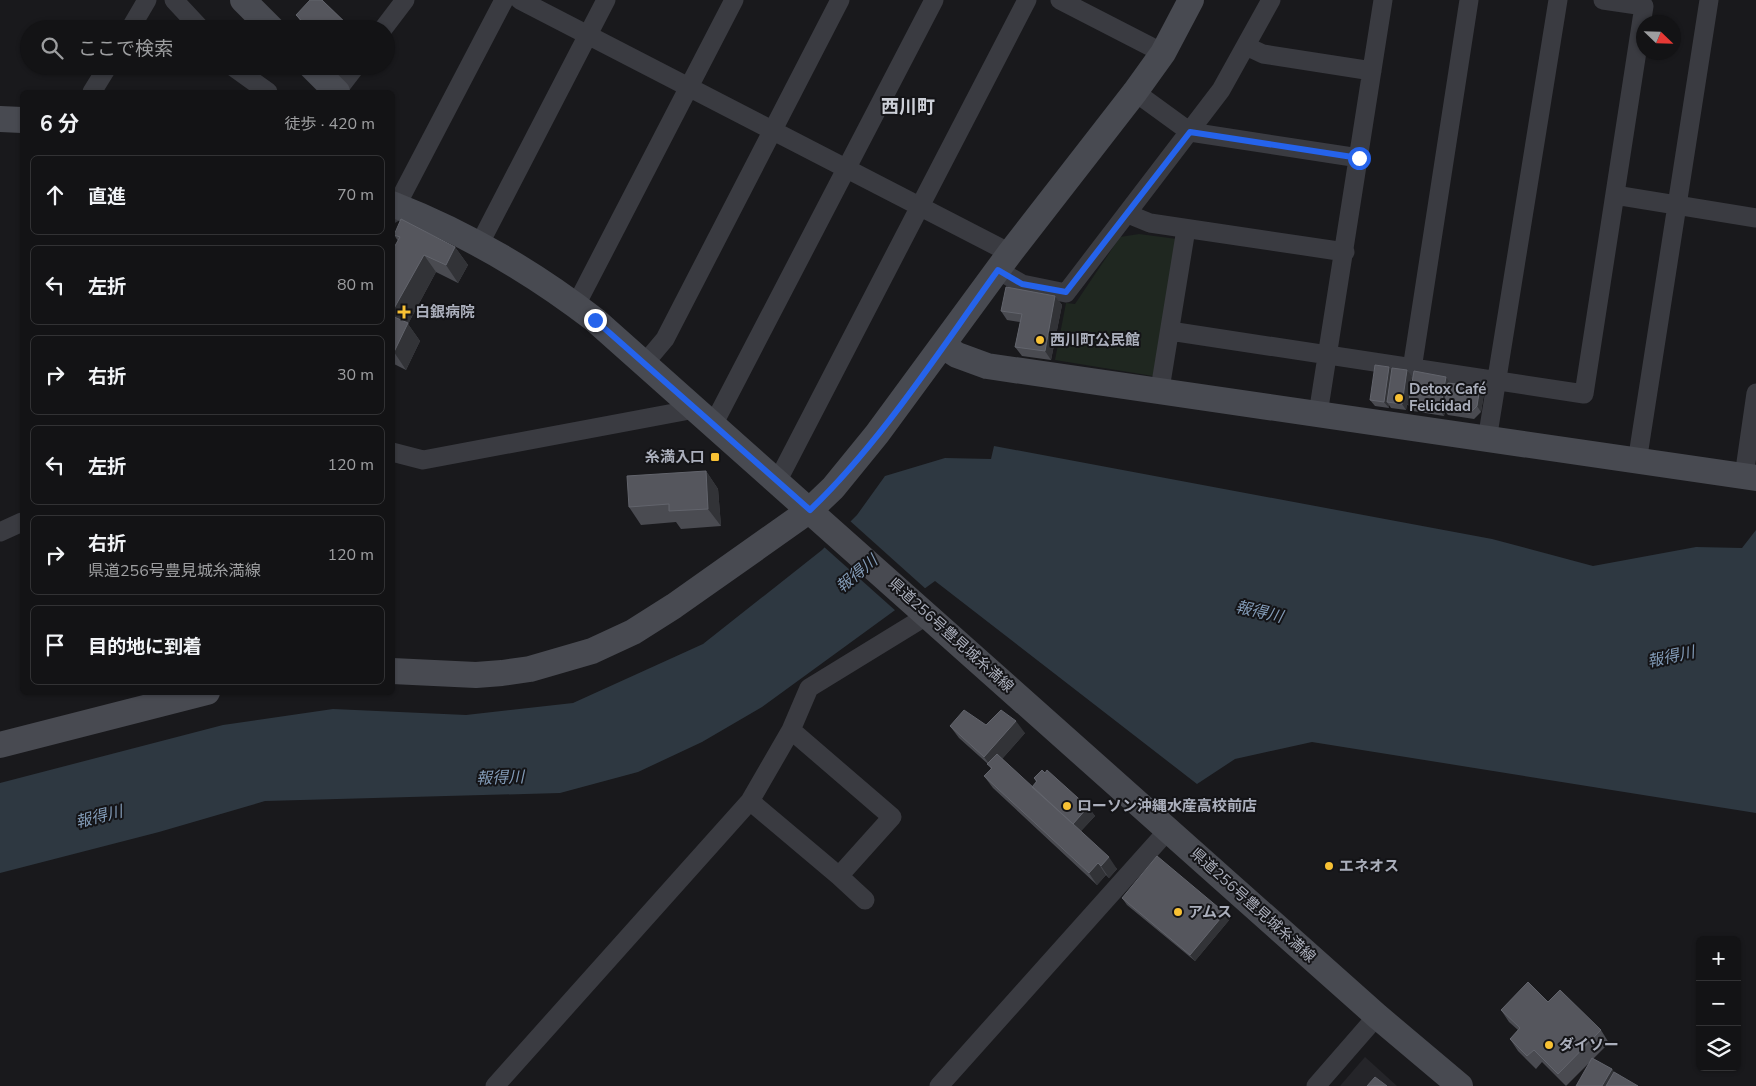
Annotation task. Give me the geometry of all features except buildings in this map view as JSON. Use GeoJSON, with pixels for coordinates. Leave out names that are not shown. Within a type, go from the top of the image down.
{"type":"FeatureCollection","features":[{"type":"Feature","properties":{"kind":"street"},"geometry":{"type":"LineString","coordinates":[[135,20],[147,0]]}},
{"type":"Feature","properties":{"kind":"street"},"geometry":{"type":"LineString","coordinates":[[174,0],[193,20]]}},
{"type":"Feature","properties":{"kind":"street"},"geometry":{"type":"LineString","coordinates":[[243,0],[263,20]]}},
{"type":"Feature","properties":{"kind":"street"},"geometry":{"type":"LineString","coordinates":[[391,20],[405,0]]}},
{"type":"Feature","properties":{"kind":"street"},"geometry":{"type":"LineString","coordinates":[[395,206],[504,0]]}},
{"type":"Feature","properties":{"kind":"street"},"geometry":{"type":"LineString","coordinates":[[520,0],[920,206],[1004,262],[1022,284],[1066,292],[1128,214],[1221,90],[1271,0]]}},
{"type":"Feature","properties":{"kind":"street"},"geometry":{"type":"LineString","coordinates":[[478,245],[606,0]]}},
{"type":"Feature","properties":{"kind":"street"},"geometry":{"type":"LineString","coordinates":[[576,305],[734,0]]}},
{"type":"Feature","properties":{"kind":"street"},"geometry":{"type":"LineString","coordinates":[[644,364],[664,339],[840,0]]}},
{"type":"Feature","properties":{"kind":"street"},"geometry":{"type":"LineString","coordinates":[[395,453],[424,460],[704,417],[846,168],[934,0]]}},
{"type":"Feature","properties":{"kind":"street"},"geometry":{"type":"LineString","coordinates":[[777,482],[1027,0]]}},
{"type":"Feature","properties":{"kind":"street"},"geometry":{"type":"LineString","coordinates":[[1060,0],[1163,53]]}},
{"type":"Feature","properties":{"kind":"street"},"geometry":{"type":"LineString","coordinates":[[395,671],[476,675],[502,673],[530,669],[592,651],[633,632],[810,510],[833,488],[867,448],[1004,262],[1135,92],[1163,53],[1191,0]]}},
{"type":"Feature","properties":{"kind":"street"},"geometry":{"type":"LineString","coordinates":[[1318,414],[1345,252],[1383,0]]}},
{"type":"Feature","properties":{"kind":"street"},"geometry":{"type":"LineString","coordinates":[[1412,369],[1469,0]]}},
{"type":"Feature","properties":{"kind":"street"},"geometry":{"type":"LineString","coordinates":[[1487,440],[1558,0]]}},
{"type":"Feature","properties":{"kind":"street"},"geometry":{"type":"LineString","coordinates":[[1170,331],[1584,394],[1644,6],[1603,0]]}},
{"type":"Feature","properties":{"kind":"street"},"geometry":{"type":"LineString","coordinates":[[1637,462],[1709,0]]}},
{"type":"Feature","properties":{"kind":"street"},"geometry":{"type":"LineString","coordinates":[[1246,46],[1263,54],[1372,71]]}},
{"type":"Feature","properties":{"kind":"street"},"geometry":{"type":"LineString","coordinates":[[93,90],[102,75]]}},
{"type":"Feature","properties":{"kind":"street"},"geometry":{"type":"LineString","coordinates":[[244,75],[265,90]]}},
{"type":"Feature","properties":{"kind":"street"},"geometry":{"type":"LineString","coordinates":[[320,75],[334,90]]}},
{"type":"Feature","properties":{"kind":"street"},"geometry":{"type":"LineString","coordinates":[[338,90],[349,75]]}},
{"type":"Feature","properties":{"kind":"street"},"geometry":{"type":"LineString","coordinates":[[1135,92],[1190,132],[1359,158]]}},
{"type":"Feature","properties":{"kind":"street"},"geometry":{"type":"LineString","coordinates":[[0,119],[20,120]]}},
{"type":"Feature","properties":{"kind":"street"},"geometry":{"type":"LineString","coordinates":[[1616,195],[1756,218]]}},
{"type":"Feature","properties":{"kind":"street","name":"県道256号豊見城糸満線"},"geometry":{"type":"LineString","coordinates":[[395,208],[478,245],[576,305],[923,610],[1378,1016],[1460,1086]]}},
{"type":"Feature","properties":{"kind":"street"},"geometry":{"type":"LineString","coordinates":[[1128,214],[1150,223],[1345,252]]}},
{"type":"Feature","properties":{"kind":"street"},"geometry":{"type":"LineString","coordinates":[[1160,390],[1186,229]]}},
{"type":"Feature","properties":{"kind":"street"},"geometry":{"type":"LineString","coordinates":[[943,346],[957,355],[987,366],[1750,477],[1756,393]]}},
{"type":"Feature","properties":{"kind":"street"},"geometry":{"type":"LineString","coordinates":[[0,532],[20,523]]}},
{"type":"Feature","properties":{"kind":"street"},"geometry":{"type":"LineString","coordinates":[[495,1086],[750,801],[791,730],[809,688],[923,610]]}},
{"type":"Feature","properties":{"kind":"street"},"geometry":{"type":"LineString","coordinates":[[0,746],[196,695]]}},
{"type":"Feature","properties":{"kind":"street"},"geometry":{"type":"LineString","coordinates":[[791,730],[892,817],[840,876]]}},
{"type":"Feature","properties":{"kind":"street"},"geometry":{"type":"LineString","coordinates":[[750,801],[840,876],[865,900]]}},
{"type":"Feature","properties":{"kind":"street"},"geometry":{"type":"LineString","coordinates":[[939,1086],[1169,829]]}},
{"type":"Feature","properties":{"kind":"street"},"geometry":{"type":"LineString","coordinates":[[1316,1086],[1378,1016]]}},
{"type":"Feature","properties":{"kind":"shaded area"},"geometry":{"type":"Polygon","coordinates":[[[1139,234],[1177,239],[1153,376],[1055,360],[1066,303],[1075,304],[1120,237],[1139,234]]]}},
{"type":"Feature","properties":{"kind":"shaded area"},"geometry":{"type":"Polygon","coordinates":[[[1365,1057],[1397,1086],[1340,1086],[1365,1057]]]}},
{"type":"Feature","properties":{"kind":"water","name":"報得川"},"geometry":{"type":"Polygon","coordinates":[[[994,446],[1492,539],[1593,566],[1696,547],[1742,548],[1756,530],[1756,813],[1312,742],[1235,759],[1197,784],[935,581],[762,707],[702,742],[638,772],[560,793],[265,801],[159,832],[0,873],[0,783],[223,725],[333,709],[466,715],[573,703],[703,644],[822,550],[857,515],[885,476],[945,458],[991,459],[994,446]]]}},
{"type":"Feature","properties":{"kind":"pier"},"geometry":{"type":"Polygon","coordinates":[[[849,520],[927,590],[897,612],[823,546],[849,520]]]}},
{"type":"Feature","properties":{"kind":"place","name":"白銀病院"},"geometry":{"type":"Point","coordinates":[404,312]}},
{"type":"Feature","properties":{"kind":"place","name":"西川町公民館"},"geometry":{"type":"Point","coordinates":[1040,340]}},
{"type":"Feature","properties":{"kind":"place","name":"Detox Café Felicidad"},"geometry":{"type":"Point","coordinates":[1399,398]}},
{"type":"Feature","properties":{"kind":"place","name":"糸満入口"},"geometry":{"type":"Point","coordinates":[715,457]}},
{"type":"Feature","properties":{"kind":"place","name":"ローソン沖縄水産高校前店"},"geometry":{"type":"Point","coordinates":[1067,806]}},
{"type":"Feature","properties":{"kind":"place","name":"エネオス"},"geometry":{"type":"Point","coordinates":[1329,866]}},
{"type":"Feature","properties":{"kind":"place","name":"アムス"},"geometry":{"type":"Point","coordinates":[1178,912]}},
{"type":"Feature","properties":{"kind":"place","name":"ダイソー"},"geometry":{"type":"Point","coordinates":[1549,1045]}},
{"type":"Feature","properties":{"kind":"district","name":"西川町"},"geometry":{"type":"Point","coordinates":[908,107]}},
{"type":"Feature","properties":{"kind":"route"},"geometry":{"type":"LineString","coordinates":[[595,320],[810,510],[833,488],[878,434],[998,270],[1022,284],[1066,292],[1190,132],[1359,158]]}}]}
